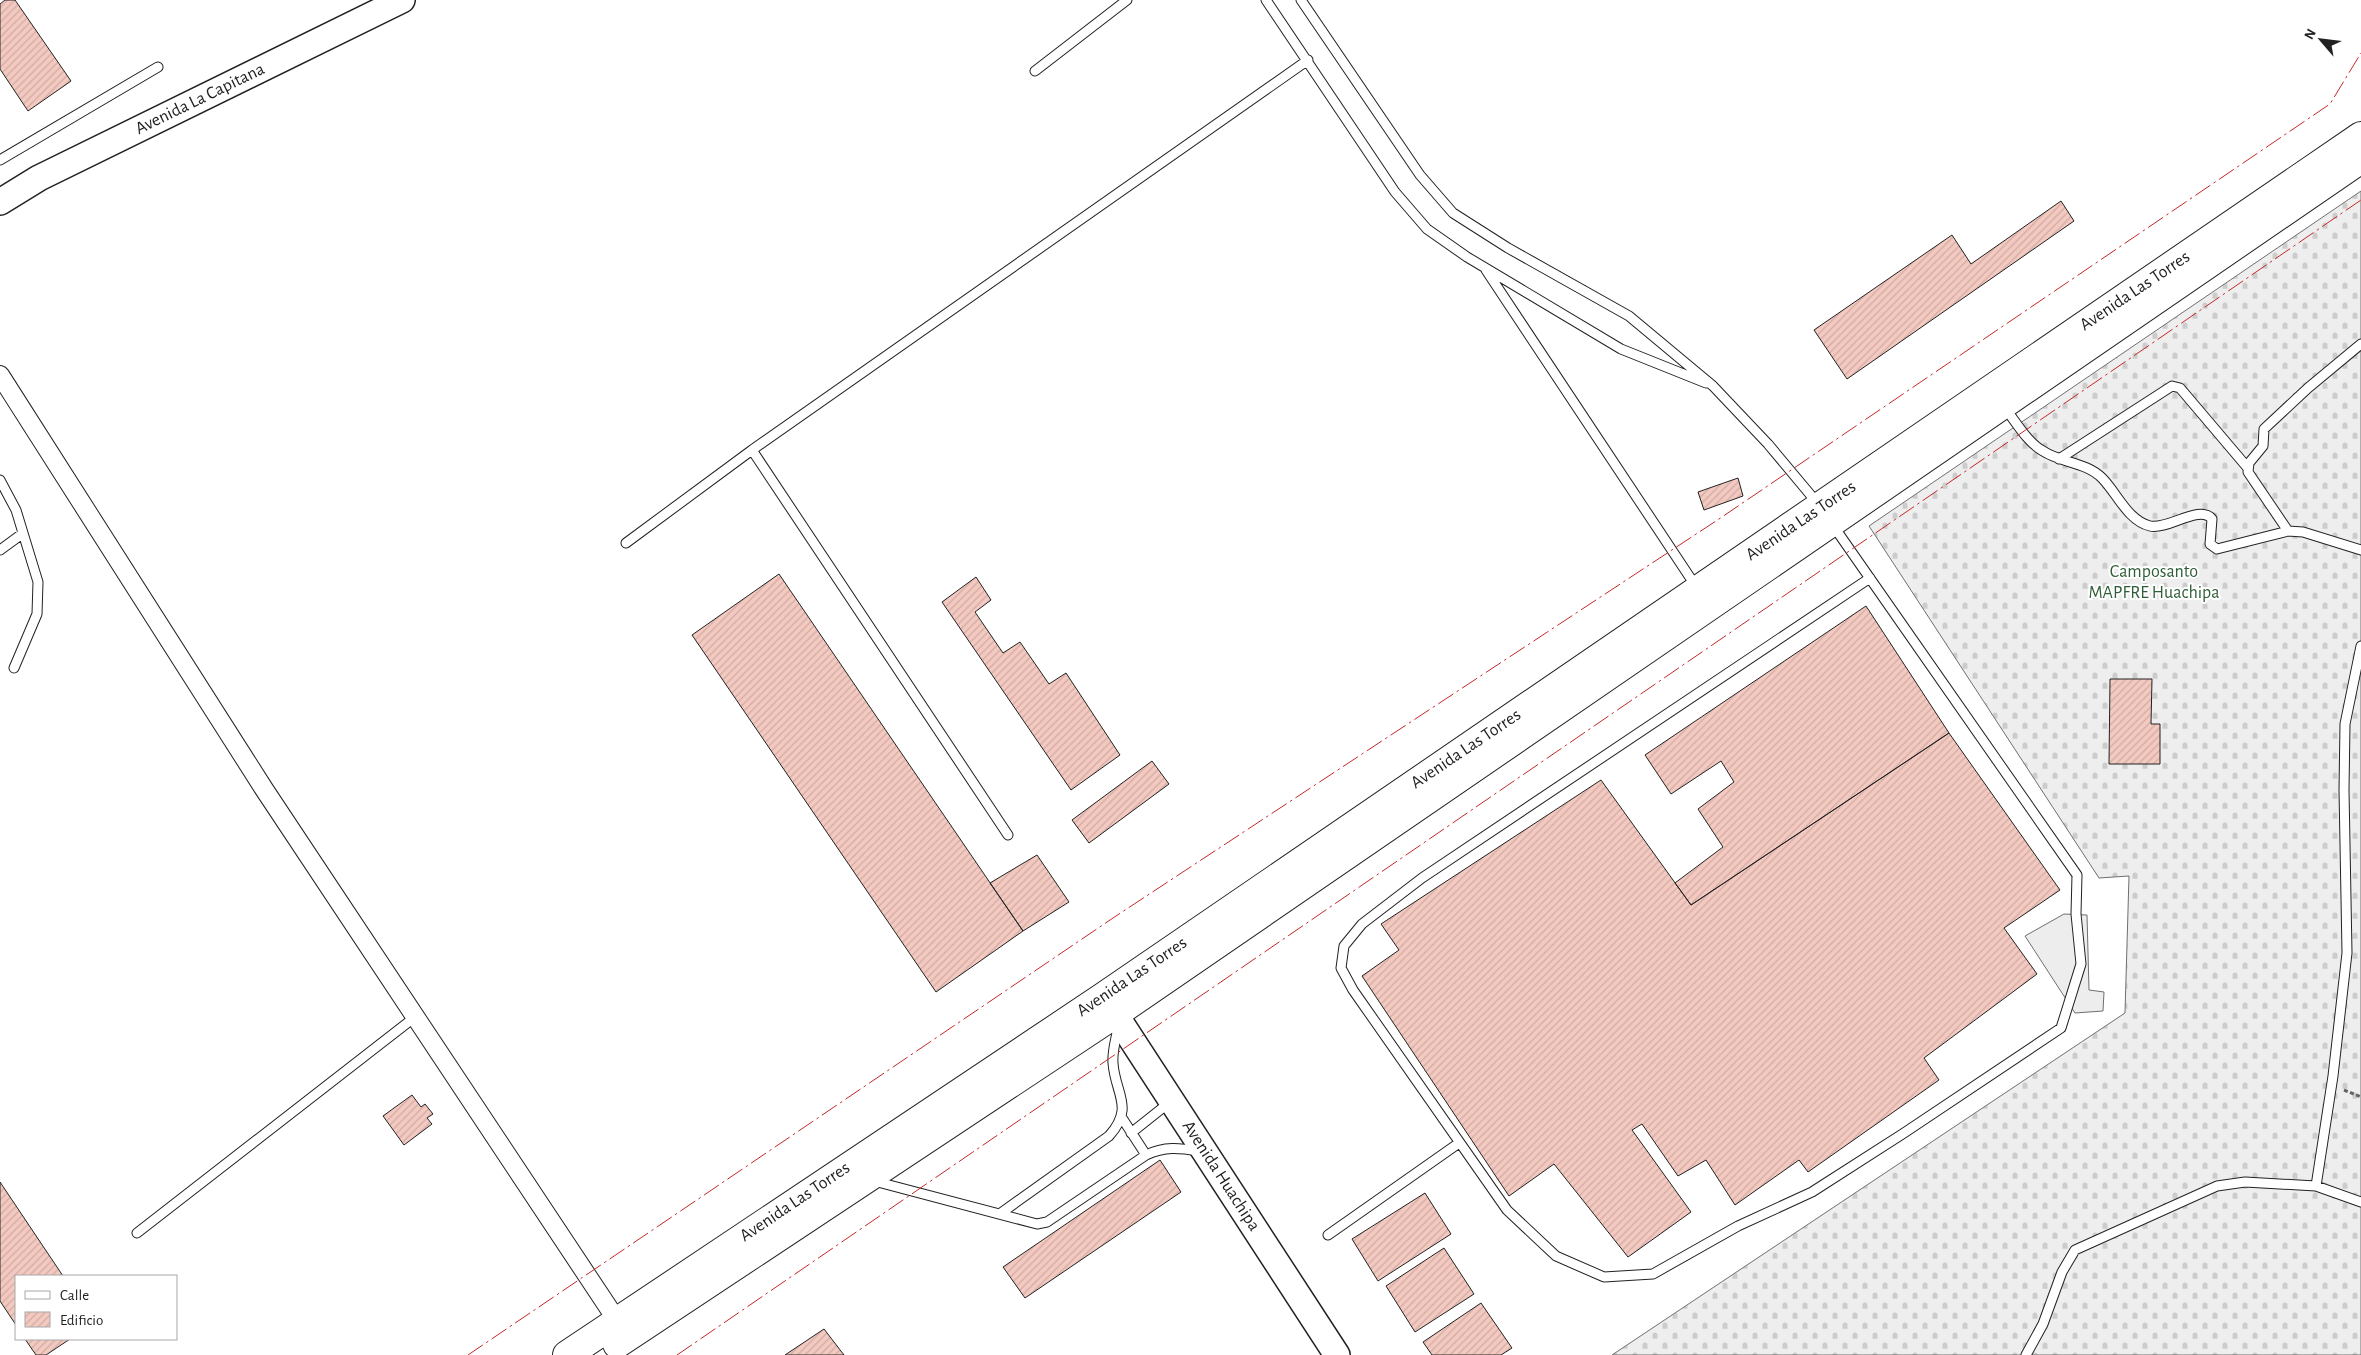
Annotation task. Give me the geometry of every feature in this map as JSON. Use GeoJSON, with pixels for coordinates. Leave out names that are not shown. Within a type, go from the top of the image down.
{"type":"FeatureCollection","features":[{"type":"Feature","properties":{"kind":"main road","name":"Avenida Las Torres"},"geometry":{"type":"LineString","coordinates":[[567,1355],[622,1329],[866,1179],[1827,515],[2361,136]]}},
{"type":"Feature","properties":{"kind":"main road","name":"Avenida Las Torres"},"geometry":{"type":"LineString","coordinates":[[601,1355],[622,1329],[1113,1010],[1699,590],[1827,515],[2004,406],[2361,159]]}},
{"type":"Feature","properties":{"kind":"street","name":"Avenida La Capitana"},"geometry":{"type":"LineString","coordinates":[[0,202],[39,178],[402,0]]}},
{"type":"Feature","properties":{"kind":"street"},"geometry":{"type":"LineString","coordinates":[[0,375],[264,789],[622,1329]]}},
{"type":"Feature","properties":{"kind":"street","name":"Avenida Huachipa"},"geometry":{"type":"LineString","coordinates":[[1113,1010],[1337,1355]]}},
{"type":"Feature","properties":{"kind":"lane"},"geometry":{"type":"LineString","coordinates":[[1035,71],[1127,0]]}},
{"type":"Feature","properties":{"kind":"lane"},"geometry":{"type":"LineString","coordinates":[[1266,0],[1395,192],[1426,229],[1484,268],[1621,349],[1713,386]]}},
{"type":"Feature","properties":{"kind":"lane"},"geometry":{"type":"LineString","coordinates":[[1301,0],[1420,175],[1453,213],[1508,248],[1629,316],[1713,386],[1768,444],[1827,515],[2077,875],[2076,914],[2081,964],[2061,1028],[1812,1192],[1738,1226],[1653,1274],[1604,1277],[1556,1256],[1507,1210],[1353,990],[1341,968],[1344,946],[1362,924],[1422,878],[1870,578]]}},
{"type":"Feature","properties":{"kind":"lane"},"geometry":{"type":"LineString","coordinates":[[626,543],[752,450],[1308,60]]}},
{"type":"Feature","properties":{"kind":"lane"},"geometry":{"type":"LineString","coordinates":[[0,160],[158,67]]}},
{"type":"Feature","properties":{"kind":"lane"},"geometry":{"type":"LineString","coordinates":[[1484,268],[1699,590]]}},
{"type":"Feature","properties":{"kind":"lane"},"geometry":{"type":"LineString","coordinates":[[2247,467],[2263,446],[2264,429],[2314,383],[2361,344]]}},
{"type":"Feature","properties":{"kind":"lane"},"geometry":{"type":"LineString","coordinates":[[2059,459],[2172,386],[2180,388],[2247,467],[2288,532]]}},
{"type":"Feature","properties":{"kind":"lane"},"geometry":{"type":"LineString","coordinates":[[2004,406],[2028,437],[2042,451],[2059,459],[2082,465],[2100,477],[2131,514],[2150,526],[2168,525],[2192,516],[2209,516],[2212,519],[2210,544],[2217,549],[2288,532],[2303,532],[2361,550]]}},
{"type":"Feature","properties":{"kind":"lane"},"geometry":{"type":"LineString","coordinates":[[752,450],[1008,835]]}},
{"type":"Feature","properties":{"kind":"lane"},"geometry":{"type":"LineString","coordinates":[[0,480],[16,510],[38,582],[37,614],[14,668]]}},
{"type":"Feature","properties":{"kind":"lane"},"geometry":{"type":"LineString","coordinates":[[0,550],[22,534]]}},
{"type":"Feature","properties":{"kind":"lane"},"geometry":{"type":"LineString","coordinates":[[2316,1186],[2333,1076],[2347,953],[2344,790],[2346,724],[2361,646]]}},
{"type":"Feature","properties":{"kind":"lane"},"geometry":{"type":"LineString","coordinates":[[1001,1213],[1109,1136],[1118,1126],[1122,1118],[1123,1104],[1113,1062],[1113,1010]]}},
{"type":"Feature","properties":{"kind":"lane"},"geometry":{"type":"LineString","coordinates":[[137,1233],[415,1017]]}},
{"type":"Feature","properties":{"kind":"lane"},"geometry":{"type":"LineString","coordinates":[[1131,1133],[1172,1100]]}},
{"type":"Feature","properties":{"kind":"lane"},"geometry":{"type":"LineString","coordinates":[[1122,1118],[1146,1155]]}},
{"type":"Feature","properties":{"kind":"lane"},"geometry":{"type":"LineString","coordinates":[[1328,1235],[1459,1143]]}},
{"type":"Feature","properties":{"kind":"lane"},"geometry":{"type":"LineString","coordinates":[[866,1179],[1001,1213],[1028,1223],[1038,1224],[1047,1222],[1146,1155],[1159,1149],[1174,1147],[1205,1151]]}},
{"type":"Feature","properties":{"kind":"lane"},"geometry":{"type":"LineString","coordinates":[[2026,1355],[2043,1324],[2062,1272],[2075,1250],[2217,1186],[2245,1182],[2316,1186],[2361,1202]]}},
{"type":"Feature","properties":{"kind":"green space","name":"Camposanto MAPFRE Huachipa"},"geometry":{"type":"Polygon","coordinates":[[[2361,191],[2361,1355],[1612,1355],[2125,1013],[2129,876],[2099,878],[1869,526],[2361,191]]]}},
{"type":"Feature","properties":{"kind":"shaded area"},"geometry":{"type":"Polygon","coordinates":[[[2064,914],[2087,915],[2089,990],[2104,992],[2103,1011],[2075,1013],[2025,936],[2064,914]]]}},
{"type":"Feature","properties":{"kind":"building"},"geometry":{"type":"Polygon","coordinates":[[[5,0],[15,0],[71,81],[28,111],[0,69],[0,4],[5,0]]]}},
{"type":"Feature","properties":{"kind":"building"},"geometry":{"type":"Polygon","coordinates":[[[2061,201],[2074,221],[1847,379],[1814,330],[1952,235],[1971,264],[2061,201]]]}},
{"type":"Feature","properties":{"kind":"building"},"geometry":{"type":"Polygon","coordinates":[[[1738,478],[1743,496],[1704,510],[1698,492],[1738,478]]]}},
{"type":"Feature","properties":{"kind":"building"},"geometry":{"type":"Polygon","coordinates":[[[779,574],[1023,931],[936,992],[692,635],[779,574]]]}},
{"type":"Feature","properties":{"kind":"building"},"geometry":{"type":"Polygon","coordinates":[[[976,577],[991,600],[975,612],[1003,653],[1020,642],[1049,684],[1066,673],[1120,755],[1071,790],[942,602],[976,577]]]}},
{"type":"Feature","properties":{"kind":"building"},"geometry":{"type":"Polygon","coordinates":[[[1866,606],[1949,733],[1691,905],[1675,883],[1723,847],[1698,809],[1734,782],[1721,761],[1671,794],[1645,755],[1866,606]]]}},
{"type":"Feature","properties":{"kind":"building"},"geometry":{"type":"Polygon","coordinates":[[[2110,679],[2152,679],[2151,724],[2160,724],[2160,764],[2109,764],[2110,679]]]}},
{"type":"Feature","properties":{"kind":"building"},"geometry":{"type":"Polygon","coordinates":[[[1949,733],[2060,890],[2004,928],[2037,974],[1924,1058],[1939,1080],[1808,1172],[1799,1160],[1735,1205],[1706,1160],[1678,1176],[1642,1124],[1632,1130],[1691,1212],[1628,1257],[1554,1164],[1509,1196],[1362,976],[1399,950],[1381,924],[1601,780],[1691,905],[1949,733]]]}},
{"type":"Feature","properties":{"kind":"building"},"geometry":{"type":"Polygon","coordinates":[[[1152,761],[1169,784],[1089,843],[1072,820],[1152,761]]]}},
{"type":"Feature","properties":{"kind":"building"},"geometry":{"type":"Polygon","coordinates":[[[1037,855],[1069,902],[1023,931],[990,883],[1037,855]]]}},
{"type":"Feature","properties":{"kind":"building"},"geometry":{"type":"Polygon","coordinates":[[[412,1095],[421,1107],[425,1104],[433,1114],[427,1118],[432,1124],[404,1145],[383,1116],[412,1095]]]}},
{"type":"Feature","properties":{"kind":"building"},"geometry":{"type":"Polygon","coordinates":[[[1160,1160],[1181,1192],[1025,1298],[1003,1267],[1160,1160]]]}},
{"type":"Feature","properties":{"kind":"building"},"geometry":{"type":"Polygon","coordinates":[[[0,1182],[62,1275],[15,1275],[15,1324],[0,1301],[0,1182]]]}},
{"type":"Feature","properties":{"kind":"building"},"geometry":{"type":"Polygon","coordinates":[[[1425,1193],[1451,1234],[1378,1281],[1352,1239],[1425,1193]]]}},
{"type":"Feature","properties":{"kind":"building"},"geometry":{"type":"Polygon","coordinates":[[[1444,1248],[1474,1294],[1415,1332],[1386,1286],[1444,1248]]]}},
{"type":"Feature","properties":{"kind":"building"},"geometry":{"type":"Polygon","coordinates":[[[1481,1303],[1512,1348],[1501,1355],[1432,1355],[1423,1342],[1481,1303]]]}},
{"type":"Feature","properties":{"kind":"building"},"geometry":{"type":"Polygon","coordinates":[[[824,1329],[844,1355],[785,1355],[824,1329]]]}},
{"type":"Feature","properties":{"kind":"building"},"geometry":{"type":"Polygon","coordinates":[[[26,1340],[68,1340],[46,1355],[36,1355],[26,1340]]]}},
{"type":"Feature","properties":{"kind":"power"},"geometry":{"type":"LineString","coordinates":[[468,1355],[1113,918],[1719,519],[2330,104],[2361,53]]}},
{"type":"Feature","properties":{"kind":"power"},"geometry":{"type":"LineString","coordinates":[[677,1355],[2361,200]]}}]}
